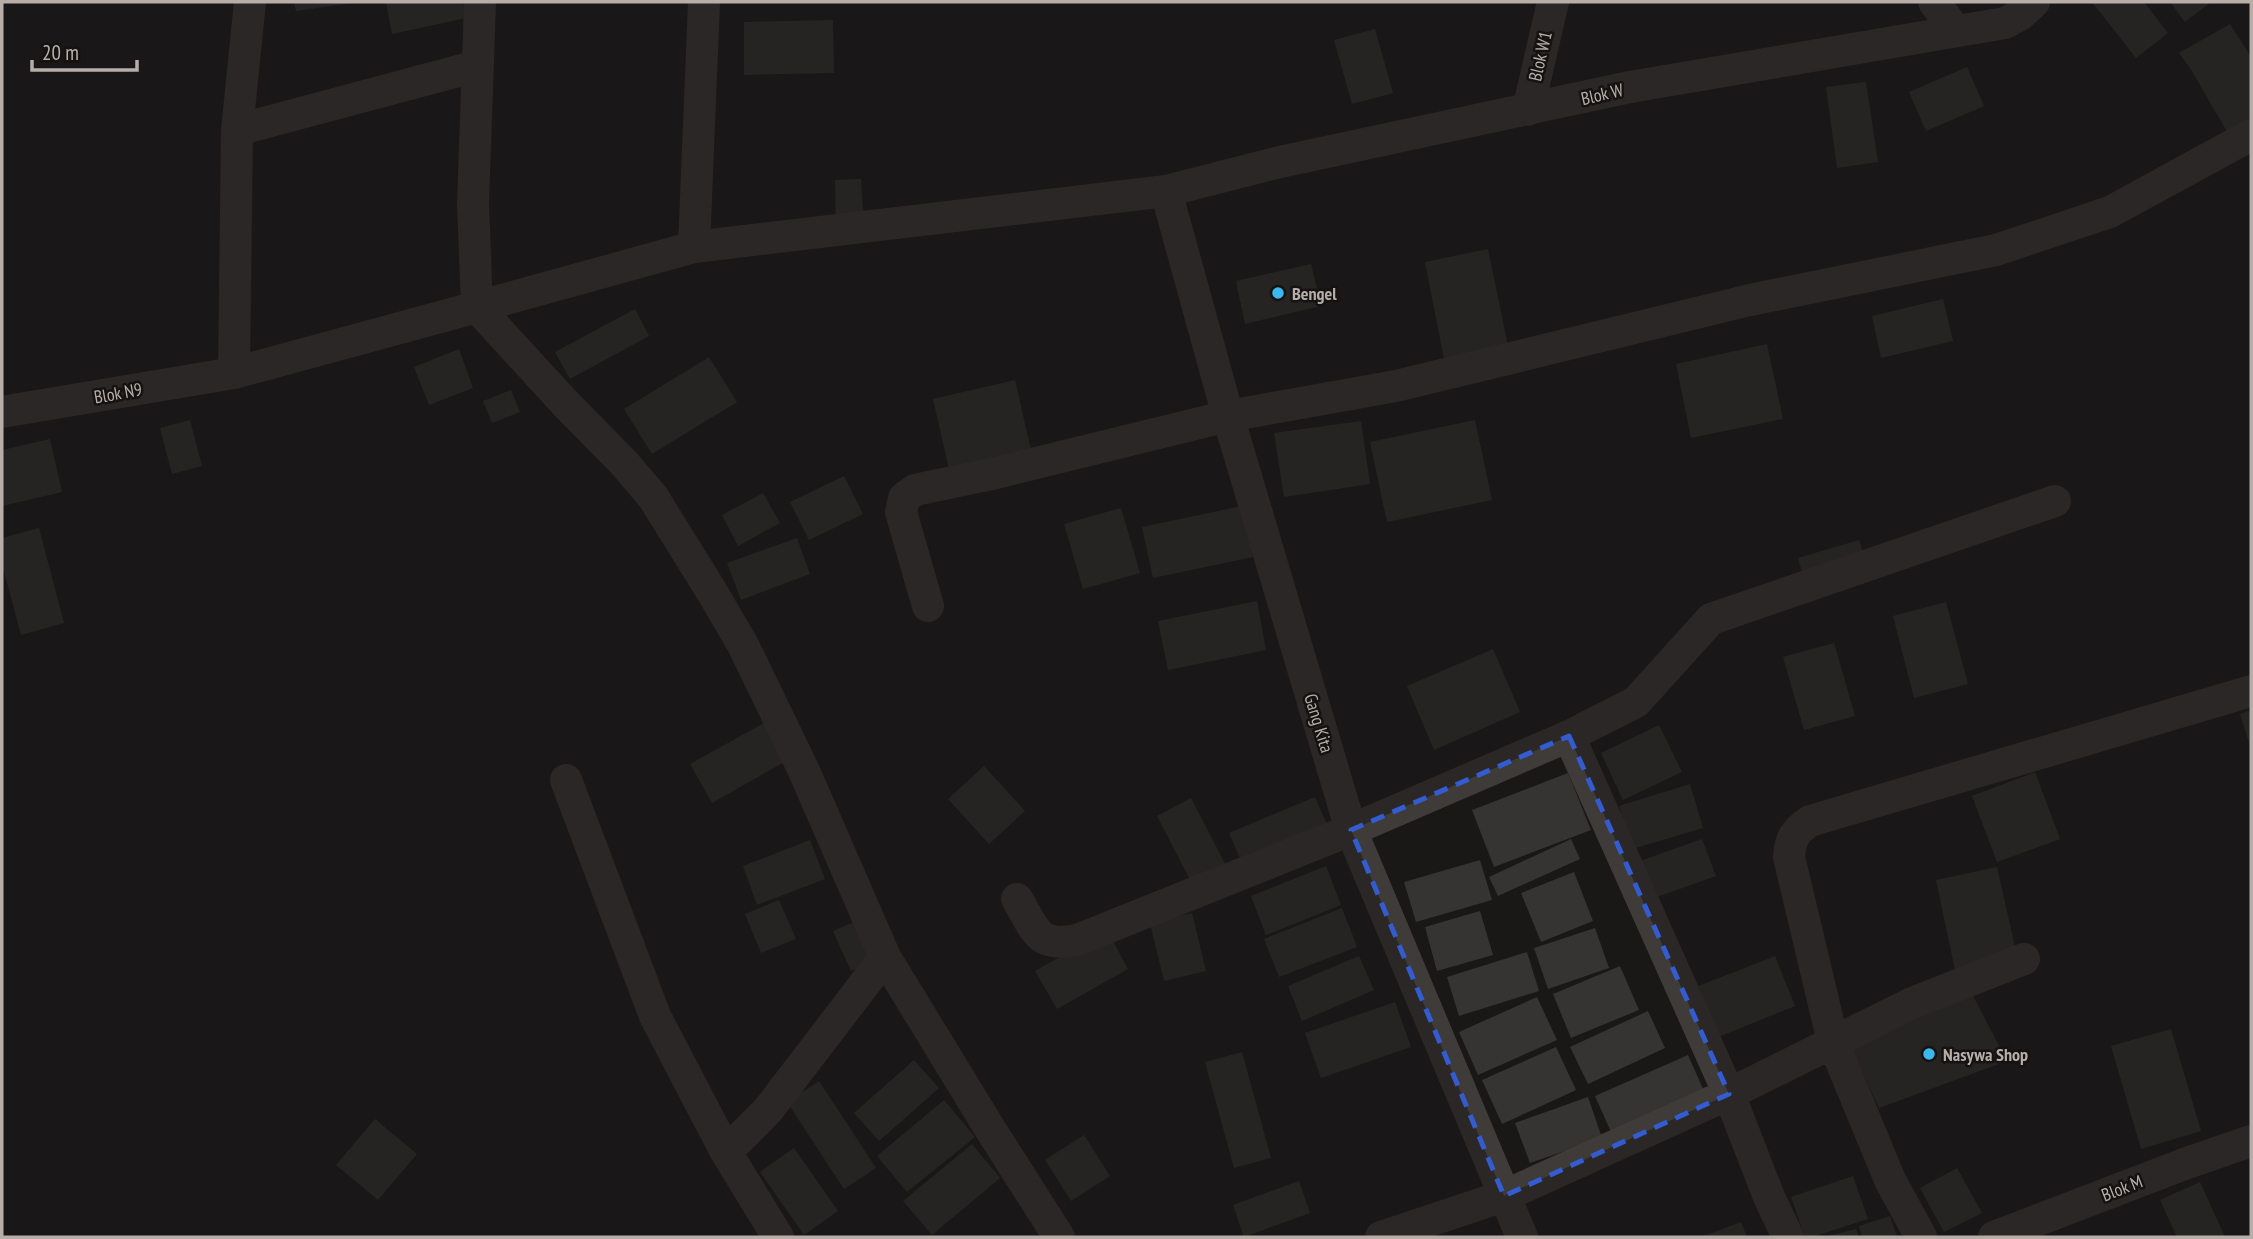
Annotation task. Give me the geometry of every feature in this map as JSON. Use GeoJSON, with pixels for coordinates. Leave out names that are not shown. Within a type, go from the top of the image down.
{"type":"FeatureCollection","features":[{"type":"Feature","properties":{"kind":"street"},"geometry":{"type":"LineString","coordinates":[[234,373],[237,130],[250,2]]}},
{"type":"Feature","properties":{"kind":"street"},"geometry":{"type":"LineString","coordinates":[[480,2],[473,204],[477,307],[624,463],[653,498],[743,645],[804,771],[885,957],[1059,1237]]}},
{"type":"Feature","properties":{"kind":"street"},"geometry":{"type":"LineString","coordinates":[[694,247],[704,2]]}},
{"type":"Feature","properties":{"kind":"street","name":"Blok W1"},"geometry":{"type":"LineString","coordinates":[[1528,110],[1553,2]]}},
{"type":"Feature","properties":{"kind":"street"},"geometry":{"type":"LineString","coordinates":[[1934,2],[1956,31]]}},
{"type":"Feature","properties":{"kind":"street","name":"Blok W"},"geometry":{"type":"LineString","coordinates":[[694,247],[1167,191],[1280,162],[1630,87],[2006,23],[2034,2]]}},
{"type":"Feature","properties":{"kind":"street"},"geometry":{"type":"LineString","coordinates":[[237,130],[477,66]]}},
{"type":"Feature","properties":{"kind":"street"},"geometry":{"type":"LineString","coordinates":[[928,606],[901,512],[904,498],[915,490],[1228,416],[1396,386],[1749,300],[1996,250],[2110,212],[2251,135]]}},
{"type":"Feature","properties":{"kind":"street","name":"Gang Kita"},"geometry":{"type":"LineString","coordinates":[[1167,191],[1228,416],[1351,830],[1522,1237]]}},
{"type":"Feature","properties":{"kind":"street","name":"Blok N9"},"geometry":{"type":"LineString","coordinates":[[2,412],[234,373],[694,247]]}},
{"type":"Feature","properties":{"kind":"street"},"geometry":{"type":"LineString","coordinates":[[1017,899],[1040,936],[1059,944],[1077,940],[1351,830],[1569,736],[1636,702],[1711,619],[2055,501]]}},
{"type":"Feature","properties":{"kind":"street"},"geometry":{"type":"LineString","coordinates":[[1921,1237],[1890,1180],[1833,1042],[1789,857],[1792,837],[1810,821],[2251,691]]}},
{"type":"Feature","properties":{"kind":"street"},"geometry":{"type":"LineString","coordinates":[[1569,736],[1729,1094],[1788,1237]]}},
{"type":"Feature","properties":{"kind":"street"},"geometry":{"type":"LineString","coordinates":[[566,780],[655,1016],[726,1152],[778,1237]]}},
{"type":"Feature","properties":{"kind":"street"},"geometry":{"type":"LineString","coordinates":[[726,1152],[768,1110],[885,957]]}},
{"type":"Feature","properties":{"kind":"street"},"geometry":{"type":"LineString","coordinates":[[1381,1237],[1504,1196],[1729,1094],[1910,1004],[2024,959]]}},
{"type":"Feature","properties":{"kind":"street","name":"Blok M"},"geometry":{"type":"LineString","coordinates":[[1994,1237],[2187,1163],[2251,1142]]}},
{"type":"Feature","properties":{"kind":"highlighted area"},"geometry":{"type":"Polygon","coordinates":[[[1569,736],[1729,1094],[1504,1196],[1351,830],[1569,736]]]}},
{"type":"Feature","properties":{"kind":"building"},"geometry":{"type":"Polygon","coordinates":[[[294,2],[352,2],[352,3],[296,11],[294,2]]]}},
{"type":"Feature","properties":{"kind":"building"},"geometry":{"type":"Polygon","coordinates":[[[386,2],[463,2],[466,18],[392,34],[386,2]]]}},
{"type":"Feature","properties":{"kind":"building"},"geometry":{"type":"Polygon","coordinates":[[[2092,2],[2144,2],[2168,33],[2136,58],[2092,2]]]}},
{"type":"Feature","properties":{"kind":"building"},"geometry":{"type":"Polygon","coordinates":[[[2170,2],[2211,2],[2185,22],[2170,2]]]}},
{"type":"Feature","properties":{"kind":"building"},"geometry":{"type":"Polygon","coordinates":[[[833,20],[834,73],[744,75],[744,22],[833,20]]]}},
{"type":"Feature","properties":{"kind":"building"},"geometry":{"type":"Polygon","coordinates":[[[2230,24],[2251,57],[2251,122],[2229,135],[2179,53],[2230,24]]]}},
{"type":"Feature","properties":{"kind":"building"},"geometry":{"type":"Polygon","coordinates":[[[1375,29],[1393,93],[1352,104],[1334,40],[1375,29]]]}},
{"type":"Feature","properties":{"kind":"building"},"geometry":{"type":"Polygon","coordinates":[[[1967,67],[1984,106],[1926,131],[1909,92],[1967,67]]]}},
{"type":"Feature","properties":{"kind":"building"},"geometry":{"type":"Polygon","coordinates":[[[1866,82],[1878,162],[1837,168],[1826,87],[1866,82]]]}},
{"type":"Feature","properties":{"kind":"building"},"geometry":{"type":"Polygon","coordinates":[[[861,179],[864,227],[836,228],[835,180],[861,179]]]}},
{"type":"Feature","properties":{"kind":"building"},"geometry":{"type":"Polygon","coordinates":[[[1488,249],[1509,351],[1445,364],[1425,262],[1488,249]]]}},
{"type":"Feature","properties":{"kind":"building","name":"Bengel"},"geometry":{"type":"Polygon","coordinates":[[[1311,264],[1321,306],[1245,324],[1236,281],[1311,264]]]}},
{"type":"Feature","properties":{"kind":"building"},"geometry":{"type":"Polygon","coordinates":[[[1943,299],[1953,341],[1881,358],[1872,316],[1943,299]]]}},
{"type":"Feature","properties":{"kind":"building"},"geometry":{"type":"Polygon","coordinates":[[[635,309],[649,336],[570,379],[555,352],[635,309]]]}},
{"type":"Feature","properties":{"kind":"building"},"geometry":{"type":"Polygon","coordinates":[[[1767,344],[1783,419],[1691,438],[1676,364],[1767,344]]]}},
{"type":"Feature","properties":{"kind":"building"},"geometry":{"type":"Polygon","coordinates":[[[459,349],[473,388],[429,405],[414,367],[459,349]]]}},
{"type":"Feature","properties":{"kind":"building"},"geometry":{"type":"Polygon","coordinates":[[[709,357],[737,402],[652,454],[624,409],[709,357]]]}},
{"type":"Feature","properties":{"kind":"building"},"geometry":{"type":"Polygon","coordinates":[[[1015,380],[1034,463],[952,482],[933,399],[1015,380]]]}},
{"type":"Feature","properties":{"kind":"building"},"geometry":{"type":"Polygon","coordinates":[[[511,390],[520,412],[492,423],[483,401],[511,390]]]}},
{"type":"Feature","properties":{"kind":"building"},"geometry":{"type":"Polygon","coordinates":[[[190,420],[202,466],[172,474],[160,428],[190,420]]]}},
{"type":"Feature","properties":{"kind":"building"},"geometry":{"type":"Polygon","coordinates":[[[1475,420],[1492,500],[1387,522],[1370,442],[1475,420]]]}},
{"type":"Feature","properties":{"kind":"building"},"geometry":{"type":"Polygon","coordinates":[[[1361,421],[1370,484],[1284,497],[1274,433],[1361,421]]]}},
{"type":"Feature","properties":{"kind":"building"},"geometry":{"type":"Polygon","coordinates":[[[50,439],[62,492],[2,506],[2,450],[50,439]]]}},
{"type":"Feature","properties":{"kind":"building"},"geometry":{"type":"Polygon","coordinates":[[[844,476],[863,514],[809,540],[790,502],[844,476]]]}},
{"type":"Feature","properties":{"kind":"building"},"geometry":{"type":"Polygon","coordinates":[[[763,493],[780,523],[738,546],[722,515],[763,493]]]}},
{"type":"Feature","properties":{"kind":"building"},"geometry":{"type":"Polygon","coordinates":[[[1242,506],[1253,557],[1153,578],[1142,527],[1242,506]]]}},
{"type":"Feature","properties":{"kind":"building"},"geometry":{"type":"Polygon","coordinates":[[[1121,508],[1140,573],[1083,589],[1064,524],[1121,508]]]}},
{"type":"Feature","properties":{"kind":"building"},"geometry":{"type":"Polygon","coordinates":[[[39,528],[64,623],[21,635],[2,564],[2,538],[39,528]]]}},
{"type":"Feature","properties":{"kind":"building"},"geometry":{"type":"Polygon","coordinates":[[[797,538],[810,574],[741,600],[727,563],[797,538]]]}},
{"type":"Feature","properties":{"kind":"building"},"geometry":{"type":"Polygon","coordinates":[[[1859,540],[1871,578],[1809,597],[1798,558],[1859,540]]]}},
{"type":"Feature","properties":{"kind":"building"},"geometry":{"type":"Polygon","coordinates":[[[1257,601],[1266,650],[1168,670],[1158,621],[1257,601]]]}},
{"type":"Feature","properties":{"kind":"building"},"geometry":{"type":"Polygon","coordinates":[[[1946,602],[1968,684],[1914,698],[1893,616],[1946,602]]]}},
{"type":"Feature","properties":{"kind":"building"},"geometry":{"type":"Polygon","coordinates":[[[1834,643],[1855,716],[1804,730],[1783,657],[1834,643]]]}},
{"type":"Feature","properties":{"kind":"building"},"geometry":{"type":"Polygon","coordinates":[[[1493,649],[1520,712],[1434,750],[1407,686],[1493,649]]]}},
{"type":"Feature","properties":{"kind":"building"},"geometry":{"type":"Polygon","coordinates":[[[2251,710],[2251,749],[2240,714],[2251,710]]]}},
{"type":"Feature","properties":{"kind":"building"},"geometry":{"type":"Polygon","coordinates":[[[764,723],[786,761],[712,803],[690,764],[764,723]]]}},
{"type":"Feature","properties":{"kind":"building"},"geometry":{"type":"Polygon","coordinates":[[[1659,725],[1682,772],[1623,800],[1601,753],[1659,725]]]}},
{"type":"Feature","properties":{"kind":"building"},"geometry":{"type":"Polygon","coordinates":[[[984,766],[1025,811],[989,844],[948,799],[984,766]]]}},
{"type":"Feature","properties":{"kind":"building"},"geometry":{"type":"Polygon","coordinates":[[[2035,772],[2060,839],[1997,862],[1972,796],[2035,772]]]}},
{"type":"Feature","properties":{"kind":"building"},"geometry":{"type":"Polygon","coordinates":[[[1568,773],[1591,830],[1494,867],[1472,810],[1568,773]]]}},
{"type":"Feature","properties":{"kind":"building"},"geometry":{"type":"Polygon","coordinates":[[[1690,784],[1703,828],[1632,849],[1619,806],[1690,784]]]}},
{"type":"Feature","properties":{"kind":"building"},"geometry":{"type":"Polygon","coordinates":[[[1315,797],[1337,848],[1251,884],[1229,833],[1315,797]]]}},
{"type":"Feature","properties":{"kind":"building"},"geometry":{"type":"Polygon","coordinates":[[[1191,798],[1234,881],[1200,899],[1157,816],[1191,798]]]}},
{"type":"Feature","properties":{"kind":"building"},"geometry":{"type":"Polygon","coordinates":[[[1571,839],[1580,859],[1498,896],[1489,877],[1571,839]]]}},
{"type":"Feature","properties":{"kind":"building"},"geometry":{"type":"Polygon","coordinates":[[[1702,839],[1716,876],[1654,898],[1640,861],[1702,839]]]}},
{"type":"Feature","properties":{"kind":"building"},"geometry":{"type":"Polygon","coordinates":[[[810,840],[825,879],[757,905],[743,866],[810,840]]]}},
{"type":"Feature","properties":{"kind":"building"},"geometry":{"type":"Polygon","coordinates":[[[1480,860],[1492,900],[1416,922],[1404,882],[1480,860]]]}},
{"type":"Feature","properties":{"kind":"building"},"geometry":{"type":"Polygon","coordinates":[[[1326,866],[1341,905],[1266,935],[1251,896],[1326,866]]]}},
{"type":"Feature","properties":{"kind":"building"},"geometry":{"type":"Polygon","coordinates":[[[1997,867],[2017,956],[1955,970],[1936,880],[1997,867]]]}},
{"type":"Feature","properties":{"kind":"building"},"geometry":{"type":"Polygon","coordinates":[[[1574,872],[1593,921],[1541,942],[1521,893],[1574,872]]]}},
{"type":"Feature","properties":{"kind":"building"},"geometry":{"type":"Polygon","coordinates":[[[779,900],[796,939],[761,953],[745,914],[779,900]]]}},
{"type":"Feature","properties":{"kind":"building"},"geometry":{"type":"Polygon","coordinates":[[[1342,908],[1357,947],[1279,977],[1264,939],[1342,908]]]}},
{"type":"Feature","properties":{"kind":"building"},"geometry":{"type":"Polygon","coordinates":[[[1480,911],[1493,955],[1437,971],[1425,927],[1480,911]]]}},
{"type":"Feature","properties":{"kind":"building"},"geometry":{"type":"Polygon","coordinates":[[[1192,913],[1206,971],[1164,981],[1150,923],[1192,913]]]}},
{"type":"Feature","properties":{"kind":"building"},"geometry":{"type":"Polygon","coordinates":[[[854,922],[871,962],[851,971],[833,931],[854,922]]]}},
{"type":"Feature","properties":{"kind":"building"},"geometry":{"type":"Polygon","coordinates":[[[1595,928],[1609,968],[1548,989],[1534,948],[1595,928]]]}},
{"type":"Feature","properties":{"kind":"building"},"geometry":{"type":"Polygon","coordinates":[[[1107,930],[1128,969],[1057,1009],[1035,971],[1107,930]]]}},
{"type":"Feature","properties":{"kind":"building"},"geometry":{"type":"Polygon","coordinates":[[[1527,952],[1539,991],[1459,1016],[1447,977],[1527,952]]]}},
{"type":"Feature","properties":{"kind":"building"},"geometry":{"type":"Polygon","coordinates":[[[1359,956],[1374,990],[1302,1021],[1288,986],[1359,956]]]}},
{"type":"Feature","properties":{"kind":"building"},"geometry":{"type":"Polygon","coordinates":[[[1775,956],[1795,1006],[1711,1040],[1691,989],[1775,956]]]}},
{"type":"Feature","properties":{"kind":"building"},"geometry":{"type":"Polygon","coordinates":[[[1620,966],[1639,1010],[1571,1038],[1553,994],[1620,966]]]}},
{"type":"Feature","properties":{"kind":"building","name":"Nasywa Shop"},"geometry":{"type":"Polygon","coordinates":[[[1971,992],[2007,1061],[1879,1108],[1851,1047],[1971,992]]]}},
{"type":"Feature","properties":{"kind":"building"},"geometry":{"type":"Polygon","coordinates":[[[1537,997],[1557,1040],[1478,1075],[1459,1032],[1537,997]]]}},
{"type":"Feature","properties":{"kind":"building"},"geometry":{"type":"Polygon","coordinates":[[[1395,1002],[1411,1047],[1321,1078],[1305,1033],[1395,1002]]]}},
{"type":"Feature","properties":{"kind":"building"},"geometry":{"type":"Polygon","coordinates":[[[1648,1011],[1665,1048],[1588,1084],[1570,1047],[1648,1011]]]}},
{"type":"Feature","properties":{"kind":"building"},"geometry":{"type":"Polygon","coordinates":[[[2171,1029],[2201,1131],[2141,1149],[2111,1046],[2171,1029]]]}},
{"type":"Feature","properties":{"kind":"building"},"geometry":{"type":"Polygon","coordinates":[[[1556,1047],[1576,1090],[1502,1124],[1482,1080],[1556,1047]]]}},
{"type":"Feature","properties":{"kind":"building"},"geometry":{"type":"Polygon","coordinates":[[[1242,1052],[1271,1158],[1234,1168],[1205,1062],[1242,1052]]]}},
{"type":"Feature","properties":{"kind":"building"},"geometry":{"type":"Polygon","coordinates":[[[1688,1055],[1704,1091],[1611,1132],[1595,1096],[1688,1055]]]}},
{"type":"Feature","properties":{"kind":"building"},"geometry":{"type":"Polygon","coordinates":[[[914,1060],[939,1088],[879,1141],[854,1113],[914,1060]]]}},
{"type":"Feature","properties":{"kind":"building"},"geometry":{"type":"Polygon","coordinates":[[[819,1081],[876,1168],[844,1189],[787,1102],[819,1081]]]}},
{"type":"Feature","properties":{"kind":"building"},"geometry":{"type":"Polygon","coordinates":[[[1588,1097],[1602,1138],[1530,1163],[1515,1123],[1588,1097]]]}},
{"type":"Feature","properties":{"kind":"building"},"geometry":{"type":"Polygon","coordinates":[[[944,1100],[975,1137],[907,1192],[877,1156],[944,1100]]]}},
{"type":"Feature","properties":{"kind":"building"},"geometry":{"type":"Polygon","coordinates":[[[375,1119],[417,1154],[378,1200],[336,1165],[375,1119]]]}},
{"type":"Feature","properties":{"kind":"building"},"geometry":{"type":"Polygon","coordinates":[[[1084,1135],[1110,1176],[1071,1201],[1045,1160],[1084,1135]]]}},
{"type":"Feature","properties":{"kind":"building"},"geometry":{"type":"Polygon","coordinates":[[[972,1144],[1000,1178],[932,1235],[903,1201],[972,1144]]]}},
{"type":"Feature","properties":{"kind":"building"},"geometry":{"type":"Polygon","coordinates":[[[794,1148],[838,1211],[804,1235],[760,1172],[794,1148]]]}},
{"type":"Feature","properties":{"kind":"building"},"geometry":{"type":"Polygon","coordinates":[[[1957,1168],[1982,1213],[1944,1232],[1920,1188],[1957,1168]]]}},
{"type":"Feature","properties":{"kind":"building"},"geometry":{"type":"Polygon","coordinates":[[[1853,1176],[1868,1219],[1805,1237],[1791,1197],[1853,1176]]]}},
{"type":"Feature","properties":{"kind":"building"},"geometry":{"type":"Polygon","coordinates":[[[1299,1181],[1310,1213],[1244,1237],[1233,1205],[1299,1181]]]}},
{"type":"Feature","properties":{"kind":"building"},"geometry":{"type":"Polygon","coordinates":[[[2200,1182],[2225,1237],[2177,1237],[2160,1200],[2200,1182]]]}},
{"type":"Feature","properties":{"kind":"building"},"geometry":{"type":"Polygon","coordinates":[[[1890,1216],[1897,1237],[1862,1237],[1859,1226],[1890,1216]]]}},
{"type":"Feature","properties":{"kind":"building"},"geometry":{"type":"Polygon","coordinates":[[[1741,1222],[1747,1237],[1701,1237],[1741,1222]]]}},
{"type":"Feature","properties":{"kind":"building"},"geometry":{"type":"Polygon","coordinates":[[[1856,1229],[1859,1237],[1828,1237],[1828,1236],[1856,1229]]]}},
{"type":"Feature","properties":{"kind":"place","name":"Bengel"},"geometry":{"type":"Point","coordinates":[1278,293]}},
{"type":"Feature","properties":{"kind":"place","name":"Nasywa Shop"},"geometry":{"type":"Point","coordinates":[1929,1054]}}]}
